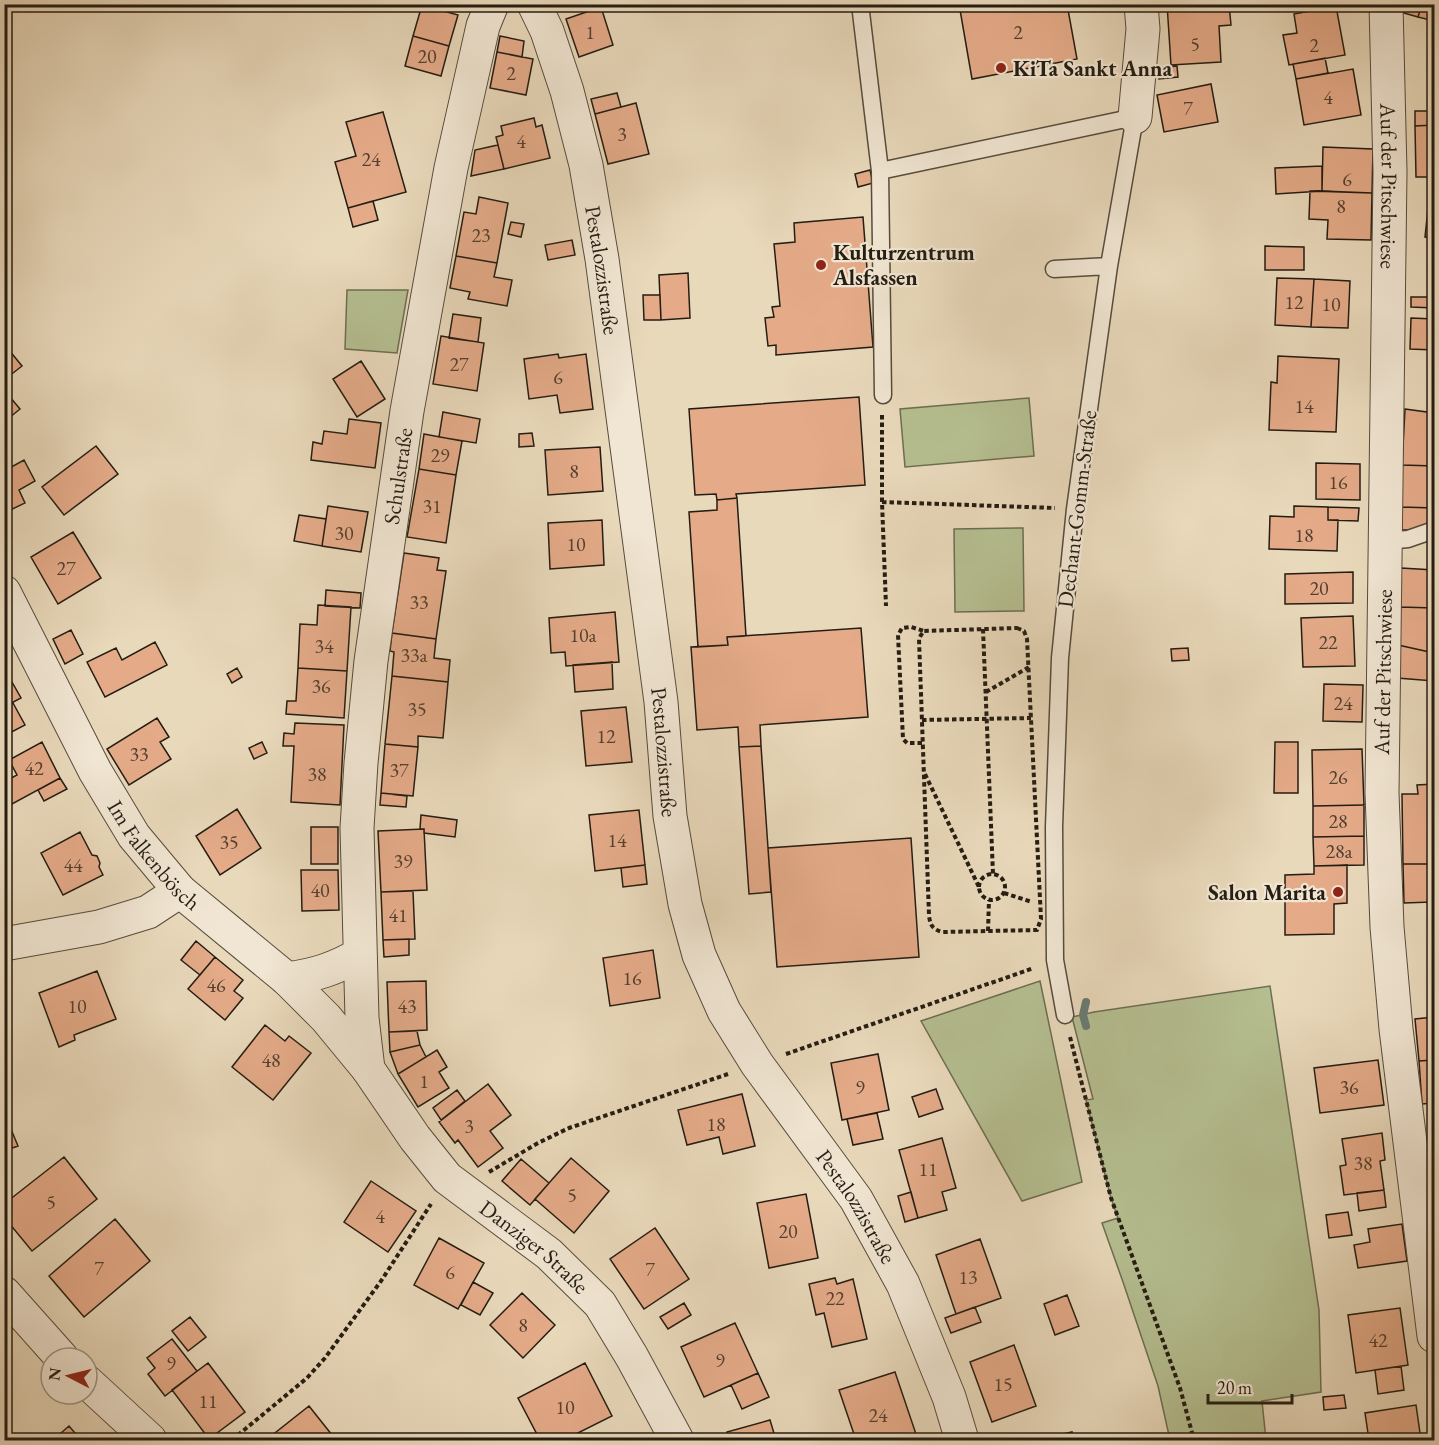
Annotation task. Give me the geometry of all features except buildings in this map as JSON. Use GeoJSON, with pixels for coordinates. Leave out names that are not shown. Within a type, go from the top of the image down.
{"type":"FeatureCollection","features":[{"type":"Feature","properties":{"kind":"street","name":"Schulstraße"},"geometry":{"type":"LineString","coordinates":[[368,1070],[362,1017],[357,828],[370,661],[407,411],[451,168],[483,26],[492,4]]}},
{"type":"Feature","properties":{"kind":"street","name":"Pestalozzistraße"},"geometry":{"type":"LineString","coordinates":[[534,4],[547,31],[567,91],[586,165],[602,259],[661,702],[670,816],[685,904],[699,955],[724,1011],[757,1064],[855,1199],[903,1284],[949,1397],[962,1440]]}},
{"type":"Feature","properties":{"kind":"street","name":"Dechant-Gomm-Straße"},"geometry":{"type":"LineString","coordinates":[[1135,117],[1143,29],[1141,4]]}},
{"type":"Feature","properties":{"kind":"street","name":"Auf der Pitschwiese"},"geometry":{"type":"LineString","coordinates":[[1386,4],[1390,171],[1382,793],[1387,927],[1396,1029],[1434,1336]]}},
{"type":"Feature","properties":{"kind":"street","name":"Im Falkenbösch"},"geometry":{"type":"LineString","coordinates":[[4,592],[95,771],[134,836],[180,891],[287,979],[326,1018],[368,1070]]}},
{"type":"Feature","properties":{"kind":"street"},"geometry":{"type":"LineString","coordinates":[[4,944],[99,927],[148,912],[180,891]]}},
{"type":"Feature","properties":{"kind":"street"},"geometry":{"type":"LineString","coordinates":[[287,979],[310,976],[339,966],[360,955]]}},
{"type":"Feature","properties":{"kind":"street","name":"Danziger Straße"},"geometry":{"type":"LineString","coordinates":[[368,1070],[415,1138],[454,1184],[549,1254],[600,1304],[677,1440]]}},
{"type":"Feature","properties":{"kind":"street"},"geometry":{"type":"LineString","coordinates":[[4,1293],[51,1346]]}},
{"type":"Feature","properties":{"kind":"street"},"geometry":{"type":"LineString","coordinates":[[99,1393],[150,1440]]}},
{"type":"Feature","properties":{"kind":"lane"},"geometry":{"type":"LineString","coordinates":[[860,4],[880,171],[883,395]]}},
{"type":"Feature","properties":{"kind":"lane"},"geometry":{"type":"LineString","coordinates":[[880,171],[1135,117]]}},
{"type":"Feature","properties":{"kind":"lane","name":"Dechant-Gomm-Straße"},"geometry":{"type":"LineString","coordinates":[[1065,1016],[1055,960],[1054,827],[1060,658],[1076,509],[1109,266],[1135,117]]}},
{"type":"Feature","properties":{"kind":"lane"},"geometry":{"type":"LineString","coordinates":[[1054,269],[1109,266]]}},
{"type":"Feature","properties":{"kind":"lane"},"geometry":{"type":"LineString","coordinates":[[1386,541],[1408,539],[1434,530]]}},
{"type":"Feature","properties":{"kind":"path"},"geometry":{"type":"LineString","coordinates":[[883,395],[882,502],[886,606]]}},
{"type":"Feature","properties":{"kind":"path"},"geometry":{"type":"LineString","coordinates":[[882,502],[1076,509]]}},
{"type":"Feature","properties":{"kind":"path"},"geometry":{"type":"LineString","coordinates":[[922,742],[907,742],[903,739],[898,635],[902,628],[911,627],[924,631],[1017,628],[1024,631],[1027,639],[1029,667],[1041,920],[1037,930],[942,932],[934,929],[930,924],[919,639],[924,631]]}},
{"type":"Feature","properties":{"kind":"path"},"geometry":{"type":"LineString","coordinates":[[983,629],[993,874]]}},
{"type":"Feature","properties":{"kind":"path"},"geometry":{"type":"LineString","coordinates":[[986,692],[1029,667]]}},
{"type":"Feature","properties":{"kind":"path"},"geometry":{"type":"LineString","coordinates":[[922,720],[1031,718]]}},
{"type":"Feature","properties":{"kind":"path"},"geometry":{"type":"LineString","coordinates":[[924,770],[982,896],[989,900],[998,899],[1004,893],[1005,884],[1004,880],[993,874],[981,879],[979,887]]}},
{"type":"Feature","properties":{"kind":"path"},"geometry":{"type":"LineString","coordinates":[[1004,893],[1040,904]]}},
{"type":"Feature","properties":{"kind":"path"},"geometry":{"type":"LineString","coordinates":[[988,931],[989,900]]}},
{"type":"Feature","properties":{"kind":"path"},"geometry":{"type":"LineString","coordinates":[[232,1440],[307,1378],[325,1358],[454,1184],[569,1128],[1055,960]]}},
{"type":"Feature","properties":{"kind":"path"},"geometry":{"type":"LineString","coordinates":[[1065,1016],[1111,1198],[1180,1388],[1194,1440]]}},
{"type":"Feature","properties":{"kind":"green space"},"geometry":{"type":"Polygon","coordinates":[[[347,290],[408,290],[397,353],[345,349],[347,290]]]}},
{"type":"Feature","properties":{"kind":"green space"},"geometry":{"type":"Polygon","coordinates":[[[1029,398],[1034,456],[905,467],[900,409],[1029,398]]]}},
{"type":"Feature","properties":{"kind":"green space"},"geometry":{"type":"Polygon","coordinates":[[[1023,528],[1024,611],[955,612],[954,529],[1023,528]]]}},
{"type":"Feature","properties":{"kind":"green space"},"geometry":{"type":"Polygon","coordinates":[[[1040,981],[1082,1182],[1022,1201],[921,1021],[1040,981]]]}},
{"type":"Feature","properties":{"kind":"green space"},"geometry":{"type":"Polygon","coordinates":[[[1270,986],[1319,1310],[1321,1392],[1262,1401],[1266,1440],[1170,1440],[1158,1386],[1102,1223],[1118,1218],[1086,1100],[1093,1099],[1072,1017],[1270,986]]]}},
{"type":"Feature","properties":{"kind":"waterway"},"geometry":{"type":"LineString","coordinates":[[1086,1002],[1083,1015],[1086,1026]]}},
{"type":"Feature","properties":{"kind":"place","name":"KiTa Sankt Anna"},"geometry":{"type":"Point","coordinates":[1001,68]}},
{"type":"Feature","properties":{"kind":"place","name":"Kulturzentrum Alsfassen"},"geometry":{"type":"Point","coordinates":[821,265]}},
{"type":"Feature","properties":{"kind":"place","name":"Salon Marita"},"geometry":{"type":"Point","coordinates":[1338,892]}}]}
